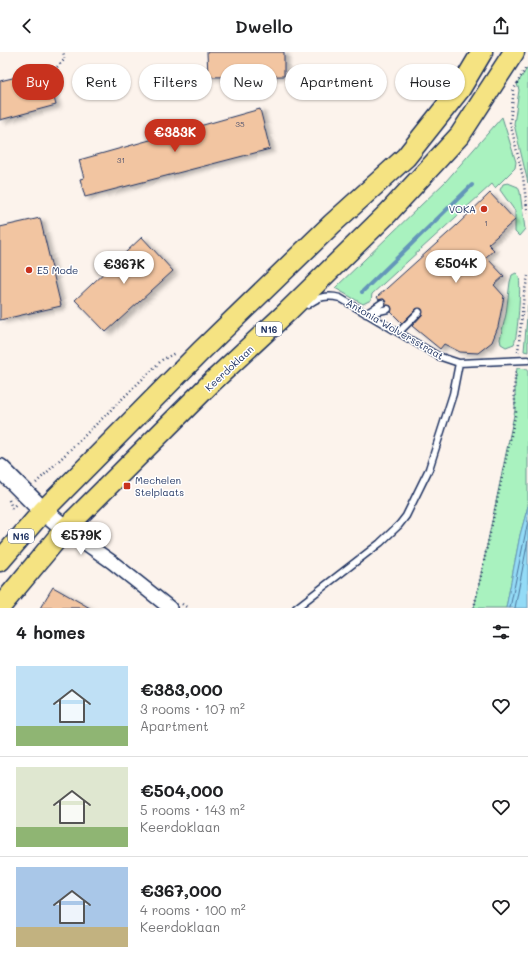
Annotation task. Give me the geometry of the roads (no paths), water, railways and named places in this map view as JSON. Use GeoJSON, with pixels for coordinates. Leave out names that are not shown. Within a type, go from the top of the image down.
{"type":"FeatureCollection","features":[{"type":"Feature","properties":{"kind":"main road","name":"N16"},"geometry":{"type":"LineString","coordinates":[[0,561],[43,511],[201,351],[332,224],[406,157],[460,90],[482,52]]}},
{"type":"Feature","properties":{"kind":"main road","name":"Keerdoklaan"},"geometry":{"type":"LineString","coordinates":[[0,607],[65,530],[213,382],[388,213],[460,135],[520,60]]}},
{"type":"Feature","properties":{"kind":"street"},"geometry":{"type":"LineString","coordinates":[[0,468],[43,511],[65,530],[112,562],[170,608]]}},
{"type":"Feature","properties":{"kind":"lane","name":"Antonia Wolversstraat"},"geometry":{"type":"LineString","coordinates":[[287,312],[303,308],[314,299],[323,296],[333,296],[340,298],[438,356],[459,363],[523,360]]}},
{"type":"Feature","properties":{"kind":"lane"},"geometry":{"type":"LineString","coordinates":[[366,314],[382,303]]}},
{"type":"Feature","properties":{"kind":"lane"},"geometry":{"type":"LineString","coordinates":[[366,314],[388,309]]}},
{"type":"Feature","properties":{"kind":"lane"},"geometry":{"type":"LineString","coordinates":[[399,332],[419,312]]}},
{"type":"Feature","properties":{"kind":"lane"},"geometry":{"type":"LineString","coordinates":[[296,608],[380,543],[399,525],[406,516],[429,469],[453,394],[459,363]]}},
{"type":"Feature","properties":{"kind":"water"},"geometry":{"type":"Polygon","coordinates":[[[528,506],[528,608],[506,608],[520,535],[528,506]]]}},
{"type":"Feature","properties":{"kind":"waterway"},"geometry":{"type":"LineString","coordinates":[[362,292],[472,185]]}},
{"type":"Feature","properties":{"kind":"place","name":"VOKA"},"geometry":{"type":"Point","coordinates":[484,209]}},
{"type":"Feature","properties":{"kind":"place","name":"E5 Mode"},"geometry":{"type":"Point","coordinates":[29,270]}},
{"type":"Feature","properties":{"kind":"place","name":"Mechelen Stelplaats"},"geometry":{"type":"Point","coordinates":[127,486]}}]}
